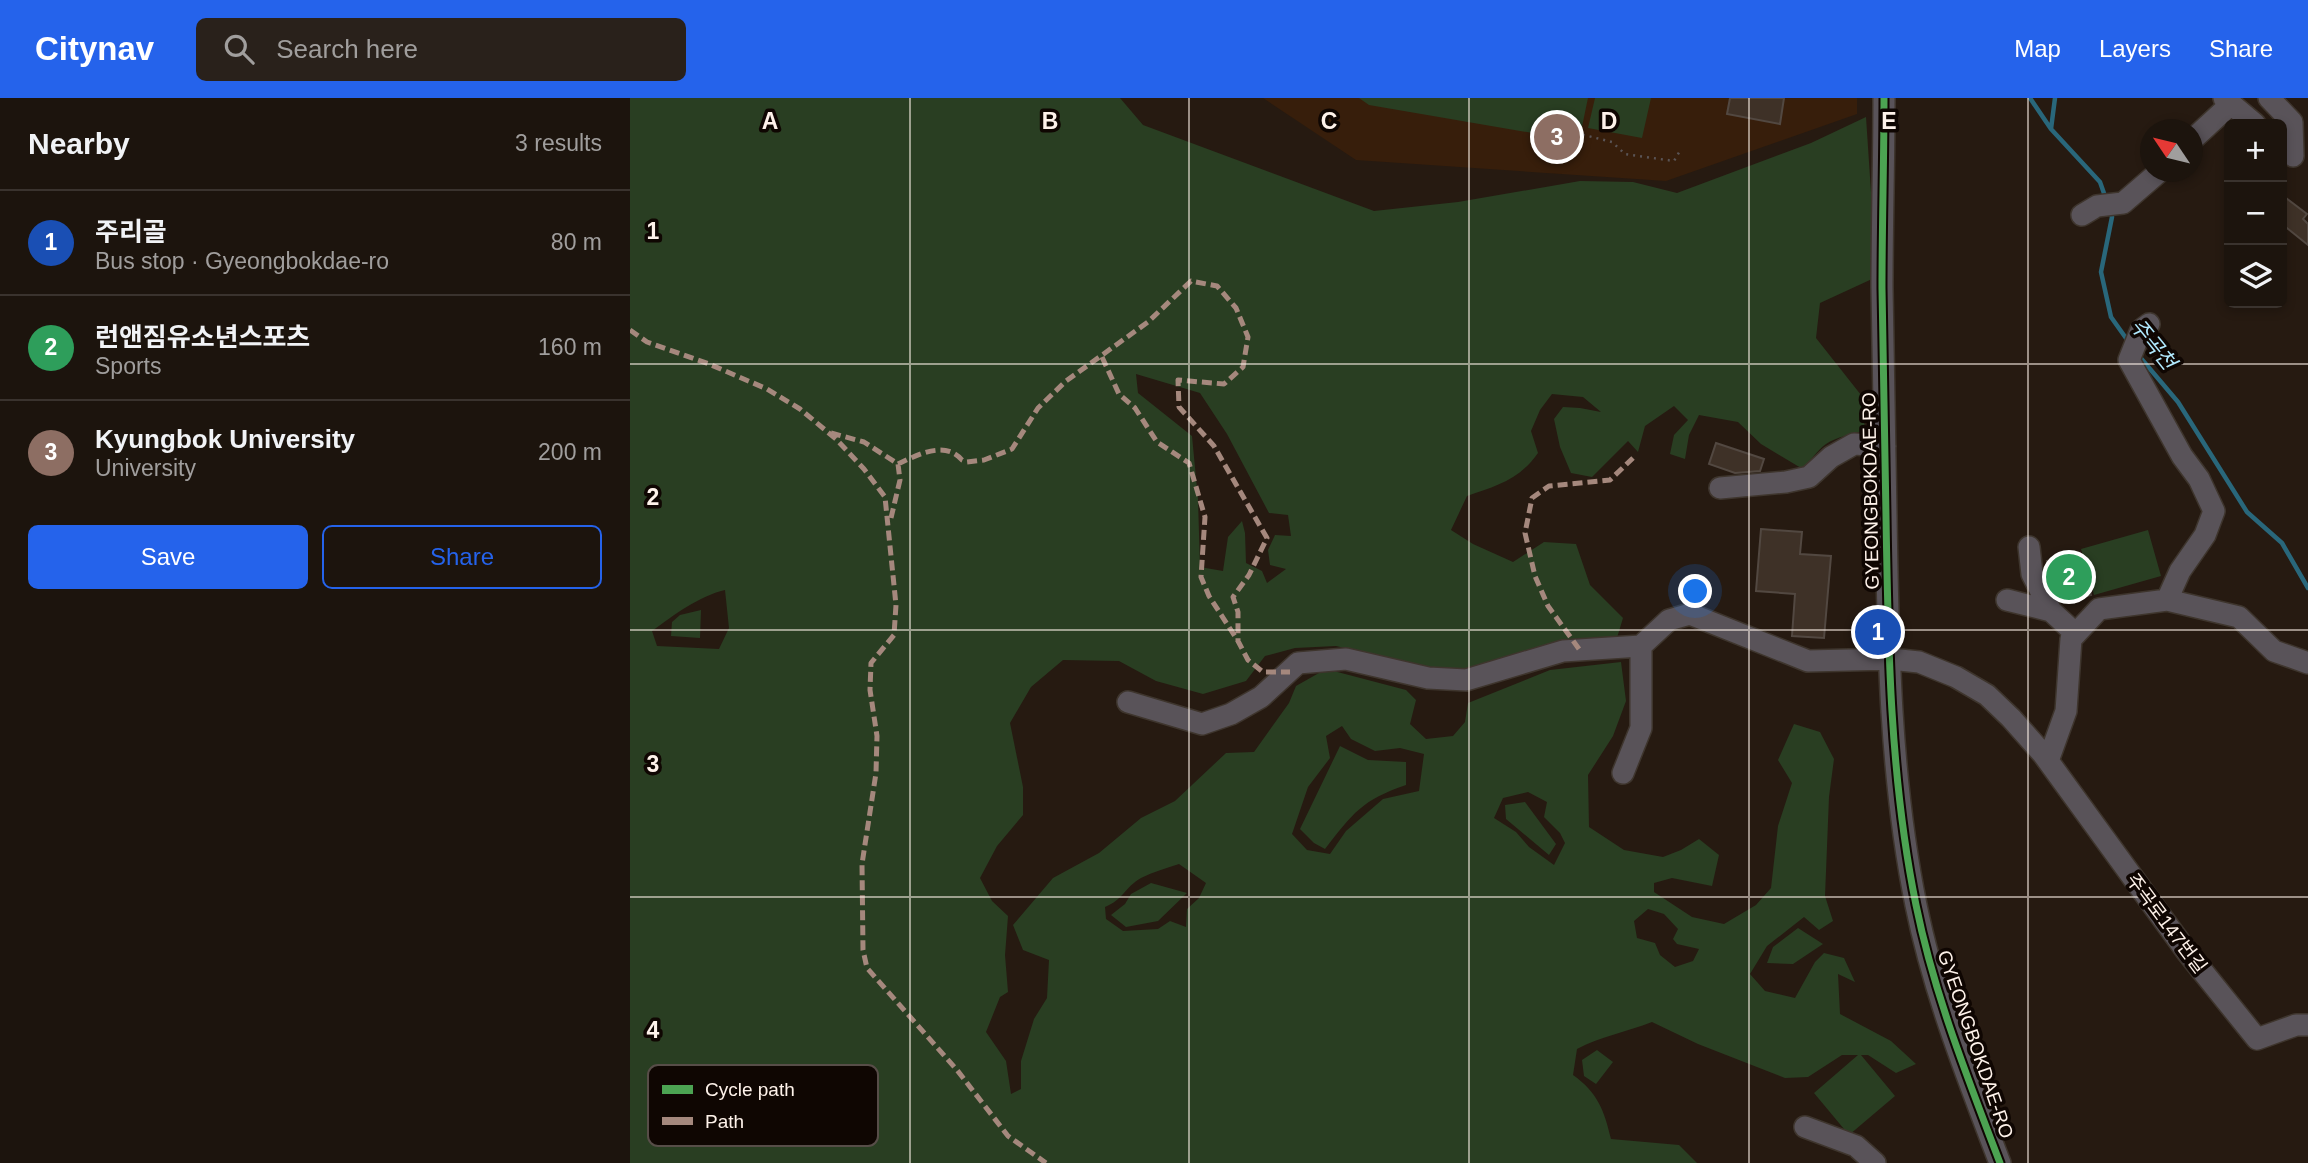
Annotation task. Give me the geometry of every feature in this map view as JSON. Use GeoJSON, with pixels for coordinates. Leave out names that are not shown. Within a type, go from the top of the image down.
{"type":"FeatureCollection","features":[{"type":"Feature","properties":{"kind":"street","name":"GYEONGBOKDAE-RO"},"geometry":{"type":"LineString","coordinates":[[1884,98],[1882,288],[1890,659],[1892,713],[1904,839],[1916,907],[1934,978],[1996,1161]]}},
{"type":"Feature","properties":{"kind":"street"},"geometry":{"type":"LineString","coordinates":[[2269,98],[2292,122],[2294,157]]}},
{"type":"Feature","properties":{"kind":"street"},"geometry":{"type":"LineString","coordinates":[[2203,129],[2227,101],[2249,119]]}},
{"type":"Feature","properties":{"kind":"street"},"geometry":{"type":"LineString","coordinates":[[2090,211],[2123,203],[2147,182]]}},
{"type":"Feature","properties":{"kind":"street"},"geometry":{"type":"LineString","coordinates":[[2144,331],[2129,360],[2182,456],[2199,479],[2214,511],[2205,535],[2180,571],[2167,600]]}},
{"type":"Feature","properties":{"kind":"street"},"geometry":{"type":"LineString","coordinates":[[1720,488],[1809,477],[1831,457],[1854,444],[1885,446]]}},
{"type":"Feature","properties":{"kind":"street"},"geometry":{"type":"LineString","coordinates":[[2029,547],[2032,574],[2050,611],[2076,634]]}},
{"type":"Feature","properties":{"kind":"street"},"geometry":{"type":"LineString","coordinates":[[2007,600],[2050,611]]}},
{"type":"Feature","properties":{"kind":"street"},"geometry":{"type":"LineString","coordinates":[[2048,761],[2066,711],[2071,639],[2099,609],[2167,600],[2239,617],[2274,650],[2308,663]]}},
{"type":"Feature","properties":{"kind":"street","name":"주곡로147번길"},"geometry":{"type":"LineString","coordinates":[[1641,646],[1669,620],[1690,614],[1808,661],[1890,659],[1919,662],[1956,677],[1987,695],[2048,761],[2188,952],[2256,1039],[2296,1025],[2308,1025]]}},
{"type":"Feature","properties":{"kind":"street"},"geometry":{"type":"LineString","coordinates":[[1128,702],[1202,724],[1231,714],[1261,697],[1298,663],[1346,659],[1428,678],[1465,680],[1563,651],[1641,646],[1641,729],[1623,774]]}},
{"type":"Feature","properties":{"kind":"street"},"geometry":{"type":"LineString","coordinates":[[1805,1127],[1856,1146],[1875,1163]]}},
{"type":"Feature","properties":{"kind":"path"},"geometry":{"type":"LineString","coordinates":[[1576,134],[1612,142],[1625,154],[1674,161],[1681,149]]}},
{"type":"Feature","properties":{"kind":"shaded area"},"geometry":{"type":"Polygon","coordinates":[[[1263,98],[1857,98],[1857,114],[1666,181],[1356,160],[1263,98]]]}},
{"type":"Feature","properties":{"kind":"green space"},"geometry":{"type":"Polygon","coordinates":[[[630,98],[1120,98],[1143,125],[1374,211],[1458,202],[1580,181],[1633,182],[1677,193],[1811,143],[1866,117],[1872,207],[1872,279],[1820,303],[1816,338],[1861,395],[1865,430],[1830,442],[1801,468],[1761,444],[1738,422],[1699,415],[1689,435],[1685,459],[1670,454],[1674,435],[1688,420],[1674,406],[1645,426],[1638,452],[1628,441],[1592,477],[1571,473],[1560,447],[1554,419],[1563,407],[1601,412],[1583,397],[1552,394],[1540,410],[1531,431],[1538,453],[1515,476],[1467,496],[1451,530],[1473,544],[1513,562],[1544,542],[1576,544],[1590,585],[1623,618],[1616,641],[1466,673],[1423,667],[1336,646],[1295,648],[1265,656],[1246,681],[1203,694],[1156,681],[1119,661],[1063,660],[1031,687],[1010,723],[1023,787],[1023,815],[997,846],[980,878],[992,901],[1008,916],[1005,955],[1008,992],[1000,997],[986,1032],[1006,1061],[1011,1094],[1021,1089],[1021,1061],[1034,1019],[1047,998],[1049,960],[1023,950],[1013,925],[1053,878],[1099,853],[1141,818],[1175,801],[1226,753],[1254,752],[1289,703],[1296,686],[1326,669],[1406,690],[1416,700],[1410,724],[1426,739],[1453,736],[1465,722],[1468,703],[1550,670],[1621,662],[1626,701],[1613,736],[1588,775],[1589,827],[1624,850],[1663,857],[1699,839],[1719,855],[1712,886],[1672,878],[1654,883],[1654,892],[1692,917],[1724,924],[1756,905],[1771,888],[1778,826],[1792,783],[1778,760],[1794,724],[1820,732],[1834,759],[1829,797],[1825,896],[1833,921],[1819,930],[1804,917],[1767,946],[1750,974],[1765,991],[1795,998],[1815,962],[1824,953],[1844,958],[1855,982],[1838,974],[1840,1014],[1891,1041],[1916,1064],[1896,1073],[1868,1055],[1861,1055],[1895,1096],[1849,1135],[1814,1093],[1858,1055],[1842,1055],[1808,1077],[1785,1078],[1698,1044],[1652,1022],[1577,1049],[1573,1075],[1599,1103],[1611,1139],[1679,1145],[1697,1163],[630,1163],[630,98]],[[1136,374],[1138,393],[1192,436],[1198,499],[1200,567],[1223,571],[1228,537],[1242,521],[1246,563],[1262,571],[1267,583],[1286,569],[1270,565],[1268,550],[1275,535],[1291,536],[1288,515],[1269,513],[1227,434],[1200,393],[1136,374]],[[725,590],[687,607],[652,631],[657,646],[719,649],[729,628],[725,590]],[[1342,726],[1326,736],[1330,758],[1308,787],[1292,834],[1307,850],[1330,854],[1346,831],[1383,799],[1419,791],[1424,754],[1400,748],[1375,751],[1351,739],[1342,726]],[[1528,792],[1503,798],[1494,818],[1516,832],[1529,847],[1554,865],[1565,843],[1560,833],[1544,817],[1547,802],[1528,792]],[[1179,864],[1136,882],[1116,901],[1105,907],[1106,919],[1123,931],[1158,929],[1170,921],[1186,927],[1187,909],[1199,898],[1206,883],[1179,864]],[[1648,909],[1634,921],[1637,938],[1655,943],[1660,955],[1675,967],[1693,961],[1699,949],[1677,944],[1673,939],[1678,929],[1664,914],[1648,909]]]}},
{"type":"Feature","properties":{"kind":"green space"},"geometry":{"type":"Polygon","coordinates":[[[1359,98],[1588,98],[1579,141],[1369,105],[1359,98]]]}},
{"type":"Feature","properties":{"kind":"green space"},"geometry":{"type":"Polygon","coordinates":[[[1595,98],[1651,98],[1642,138],[1588,128],[1595,98]]]}},
{"type":"Feature","properties":{"kind":"green space"},"geometry":{"type":"Polygon","coordinates":[[[2148,530],[2161,576],[2094,595],[2081,549],[2148,530]]]}},
{"type":"Feature","properties":{"kind":"green space"},"geometry":{"type":"Polygon","coordinates":[[[701,610],[700,638],[671,636],[672,622],[680,615],[701,610]]]}},
{"type":"Feature","properties":{"kind":"green space"},"geometry":{"type":"Polygon","coordinates":[[[1340,746],[1368,760],[1406,762],[1406,785],[1368,802],[1343,826],[1325,849],[1314,843],[1300,829],[1340,746]]]}},
{"type":"Feature","properties":{"kind":"green space"},"geometry":{"type":"Polygon","coordinates":[[[1525,802],[1556,844],[1549,855],[1506,819],[1505,805],[1525,802]]]}},
{"type":"Feature","properties":{"kind":"green space"},"geometry":{"type":"Polygon","coordinates":[[[1151,883],[1187,893],[1158,921],[1126,927],[1111,915],[1125,904],[1131,894],[1151,883]]]}},
{"type":"Feature","properties":{"kind":"green space"},"geometry":{"type":"Polygon","coordinates":[[[1798,928],[1823,944],[1793,964],[1767,963],[1773,947],[1798,928]]]}},
{"type":"Feature","properties":{"kind":"green space"},"geometry":{"type":"Polygon","coordinates":[[[1597,1050],[1613,1062],[1596,1084],[1584,1076],[1582,1060],[1597,1050]]]}},
{"type":"Feature","properties":{"kind":"building"},"geometry":{"type":"Polygon","coordinates":[[[1730,98],[1784,98],[1780,124],[1727,114],[1730,98]]]}},
{"type":"Feature","properties":{"kind":"building"},"geometry":{"type":"Polygon","coordinates":[[[2287,199],[2307,214],[2303,219],[2308,224],[2308,245],[2287,228],[2287,199]]]}},
{"type":"Feature","properties":{"kind":"building"},"geometry":{"type":"Polygon","coordinates":[[[1716,443],[1764,459],[1760,471],[1735,473],[1709,464],[1716,443]]]}},
{"type":"Feature","properties":{"kind":"building"},"geometry":{"type":"Polygon","coordinates":[[[1761,529],[1802,532],[1800,554],[1831,556],[1824,638],[1792,636],[1795,594],[1756,591],[1761,529]]]}},
{"type":"Feature","properties":{"kind":"building"},"geometry":{"type":"Polygon","coordinates":[[[2080,553],[2091,595],[2061,602],[2047,561],[2080,553]]]}},
{"type":"Feature","properties":{"kind":"waterway"},"geometry":{"type":"LineString","coordinates":[[2030,98],[2051,129]]}},
{"type":"Feature","properties":{"kind":"waterway","name":"주곡천"},"geometry":{"type":"LineString","coordinates":[[2055,98],[2051,129],[2100,182],[2106,199]]}},
{"type":"Feature","properties":{"kind":"waterway","name":"주곡천"},"geometry":{"type":"LineString","coordinates":[[2110,211],[2112,217],[2101,272],[2111,317],[2128,341]]}},
{"type":"Feature","properties":{"kind":"waterway","name":"주곡천"},"geometry":{"type":"LineString","coordinates":[[2139,356],[2178,402],[2247,512],[2282,543],[2308,588]]}},
{"type":"Feature","properties":{"kind":"marked path"},"geometry":{"type":"LineString","coordinates":[[898,464],[931,451],[948,451],[967,462],[984,460],[1012,449],[1038,408],[1066,381],[1148,322],[1191,281],[1217,286],[1236,308],[1248,337],[1243,367],[1224,384],[1178,380],[1179,407],[1214,446],[1267,538],[1249,575],[1233,597],[1238,612],[1238,641]]}},
{"type":"Feature","properties":{"kind":"marked path"},"geometry":{"type":"LineString","coordinates":[[630,330],[647,342],[709,364],[767,389],[800,409],[836,439],[885,497],[896,605],[894,635],[871,663],[870,690],[877,736],[876,773],[862,864],[863,950],[867,968],[957,1070],[1008,1136],[1046,1163]]}},
{"type":"Feature","properties":{"kind":"marked path"},"geometry":{"type":"LineString","coordinates":[[1102,357],[1119,394],[1135,408],[1157,442],[1189,463],[1205,517],[1201,577],[1209,596],[1248,660],[1263,672],[1290,672]]}},
{"type":"Feature","properties":{"kind":"marked path"},"geometry":{"type":"LineString","coordinates":[[831,433],[864,442],[898,464],[900,480],[891,518]]}},
{"type":"Feature","properties":{"kind":"marked path"},"geometry":{"type":"LineString","coordinates":[[1579,649],[1548,606],[1535,576],[1525,533],[1532,498],[1549,486],[1610,480],[1633,458]]}},
{"type":"Feature","properties":{"kind":"cycle path"},"geometry":{"type":"LineString","coordinates":[[1884,98],[1882,288],[1888,614],[1892,712],[1901,809],[1916,905],[1932,971],[2000,1163]]}},
{"type":"Feature","properties":{"kind":"place","name":"Kyungbok University"},"geometry":{"type":"Point","coordinates":[1557,137]}},
{"type":"Feature","properties":{"kind":"place","name":"런앤짐유소년스포츠"},"geometry":{"type":"Point","coordinates":[2069,577]}},
{"type":"Feature","properties":{"kind":"place","name":"주리골"},"geometry":{"type":"Point","coordinates":[1878,632]}}]}
